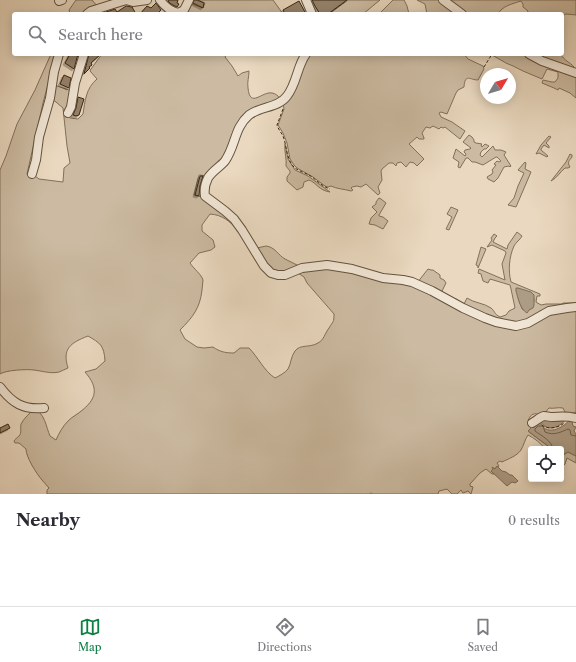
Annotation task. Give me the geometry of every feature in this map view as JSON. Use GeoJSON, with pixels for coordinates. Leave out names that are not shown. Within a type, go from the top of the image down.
{"type":"FeatureCollection","features":[{"type":"Feature","properties":{"kind":"street"},"geometry":{"type":"LineString","coordinates":[[92,12],[126,0],[133,2],[147,0]]}},
{"type":"Feature","properties":{"kind":"street"},"geometry":{"type":"LineString","coordinates":[[160,0],[164,6],[176,12]]}},
{"type":"Feature","properties":{"kind":"street"},"geometry":{"type":"LineString","coordinates":[[180,12],[184,10],[189,0]]}},
{"type":"Feature","properties":{"kind":"street"},"geometry":{"type":"LineString","coordinates":[[306,0],[311,12]]}},
{"type":"Feature","properties":{"kind":"street"},"geometry":{"type":"LineString","coordinates":[[442,0],[459,12]]}},
{"type":"Feature","properties":{"kind":"street"},"geometry":{"type":"LineString","coordinates":[[32,174],[36,160],[39,137],[50,98],[51,87],[59,56]]}},
{"type":"Feature","properties":{"kind":"street"},"geometry":{"type":"LineString","coordinates":[[68,113],[72,103],[75,83],[83,56]]}},
{"type":"Feature","properties":{"kind":"street"},"geometry":{"type":"LineString","coordinates":[[305,56],[288,96],[282,102],[251,114],[242,122],[230,153],[222,165],[209,178],[206,186],[206,196],[225,210],[234,220],[242,230],[264,266],[272,273],[285,275],[302,268],[327,265],[352,269],[383,278],[412,282],[485,318],[516,326],[528,323],[549,311],[576,307]]}},
{"type":"Feature","properties":{"kind":"street"},"geometry":{"type":"LineString","coordinates":[[533,56],[542,61],[576,73]]}},
{"type":"Feature","properties":{"kind":"street"},"geometry":{"type":"LineString","coordinates":[[0,387],[7,396],[20,405],[31,408],[44,408]]}},
{"type":"Feature","properties":{"kind":"street"},"geometry":{"type":"LineString","coordinates":[[535,421],[544,416],[572,416]]}},
{"type":"Feature","properties":{"kind":"path"},"geometry":{"type":"LineString","coordinates":[[484,67],[491,56]]}},
{"type":"Feature","properties":{"kind":"path"},"geometry":{"type":"LineString","coordinates":[[282,102],[283,109],[277,124],[286,144],[290,162],[296,168],[309,175],[324,187],[330,189]]}},
{"type":"Feature","properties":{"kind":"path"},"geometry":{"type":"LineString","coordinates":[[535,421],[548,428],[562,426],[572,416]]}},
{"type":"Feature","properties":{"kind":"shaded area"},"geometry":{"type":"Polygon","coordinates":[[[76,0],[92,0],[98,7],[84,12],[70,12],[69,10],[76,0]]]}},
{"type":"Feature","properties":{"kind":"shaded area"},"geometry":{"type":"Polygon","coordinates":[[[198,0],[273,0],[282,12],[181,12],[190,3],[203,8],[205,3],[198,0]]]}},
{"type":"Feature","properties":{"kind":"shaded area"},"geometry":{"type":"Polygon","coordinates":[[[348,0],[380,0],[365,12],[332,12],[348,0]]]}},
{"type":"Feature","properties":{"kind":"shaded area"},"geometry":{"type":"Polygon","coordinates":[[[393,0],[404,0],[408,12],[381,12],[393,0]]]}},
{"type":"Feature","properties":{"kind":"shaded area"},"geometry":{"type":"Polygon","coordinates":[[[417,0],[438,0],[455,12],[427,12],[425,4],[417,0]]]}},
{"type":"Feature","properties":{"kind":"shaded area"},"geometry":{"type":"Polygon","coordinates":[[[446,0],[576,0],[576,15],[564,15],[564,12],[528,12],[523,7],[521,1],[505,7],[499,12],[464,12],[446,0]]]}},
{"type":"Feature","properties":{"kind":"shaded area"},"geometry":{"type":"Polygon","coordinates":[[[50,56],[55,56],[27,174],[29,177],[35,176],[39,179],[63,182],[64,168],[70,163],[63,108],[53,100],[54,85],[72,91],[68,115],[70,118],[78,119],[83,114],[85,100],[90,86],[97,79],[90,71],[101,56],[226,56],[238,76],[249,71],[248,86],[251,97],[257,98],[268,93],[272,93],[280,98],[251,112],[229,152],[208,176],[199,175],[194,195],[205,198],[224,212],[238,230],[226,219],[210,214],[202,225],[202,231],[213,240],[215,247],[211,250],[199,253],[190,263],[201,276],[203,281],[198,307],[189,321],[180,330],[185,339],[197,347],[213,347],[226,352],[234,353],[240,348],[249,348],[268,372],[275,378],[277,377],[288,369],[297,349],[320,342],[333,322],[334,314],[307,283],[304,277],[298,273],[327,267],[403,281],[516,327],[549,312],[576,309],[576,412],[572,414],[565,412],[563,408],[549,408],[544,414],[541,413],[539,416],[538,414],[532,415],[528,421],[533,426],[529,432],[548,446],[543,446],[528,435],[522,448],[515,456],[497,463],[499,466],[491,471],[494,474],[486,469],[480,473],[470,484],[470,486],[473,487],[471,494],[468,491],[463,493],[461,490],[457,494],[452,494],[447,489],[439,491],[438,494],[47,494],[47,490],[49,488],[34,469],[29,460],[26,449],[14,441],[20,435],[21,424],[34,409],[41,414],[50,436],[56,440],[66,423],[86,407],[93,398],[93,383],[85,372],[96,369],[105,361],[104,351],[101,345],[88,336],[72,344],[67,351],[66,356],[68,368],[60,372],[53,373],[22,370],[0,374],[0,170],[17,124],[35,90],[50,56]]]}},
{"type":"Feature","properties":{"kind":"shaded area"},"geometry":{"type":"Polygon","coordinates":[[[306,56],[466,56],[468,59],[483,66],[484,68],[480,68],[480,76],[478,80],[468,78],[465,80],[464,87],[456,93],[447,114],[441,112],[439,113],[441,117],[452,122],[465,131],[460,139],[445,127],[441,127],[439,129],[433,126],[430,128],[426,127],[422,133],[424,139],[419,139],[417,137],[409,144],[424,159],[417,166],[410,162],[406,167],[401,162],[397,163],[396,166],[393,163],[389,163],[381,171],[382,180],[378,187],[380,193],[378,195],[366,184],[361,187],[352,187],[351,188],[353,190],[351,191],[325,186],[297,168],[290,159],[287,143],[278,125],[284,109],[283,103],[306,56]]]}},
{"type":"Feature","properties":{"kind":"shaded area"},"geometry":{"type":"Polygon","coordinates":[[[494,56],[528,56],[576,75],[576,98],[570,93],[559,88],[558,90],[542,83],[543,80],[555,82],[558,78],[558,72],[547,69],[542,79],[494,56]]]}},
{"type":"Feature","properties":{"kind":"shaded area"},"geometry":{"type":"Polygon","coordinates":[[[539,56],[562,56],[574,67],[572,68],[539,56]]]}},
{"type":"Feature","properties":{"kind":"shaded area"},"geometry":{"type":"Polygon","coordinates":[[[469,135],[472,137],[474,142],[482,144],[482,147],[485,144],[489,146],[481,152],[480,155],[482,157],[493,146],[495,150],[506,152],[504,155],[511,166],[504,167],[494,182],[487,177],[492,174],[492,170],[496,165],[494,164],[497,161],[501,161],[497,157],[483,165],[472,162],[466,158],[460,168],[458,167],[459,162],[453,158],[456,149],[465,156],[465,150],[471,148],[463,142],[469,135]]]}},
{"type":"Feature","properties":{"kind":"shaded area"},"geometry":{"type":"Polygon","coordinates":[[[549,136],[551,137],[546,143],[549,148],[544,145],[541,149],[548,156],[547,157],[539,153],[536,154],[541,145],[549,136]]]}},
{"type":"Feature","properties":{"kind":"shaded area"},"geometry":{"type":"Polygon","coordinates":[[[285,144],[288,159],[295,170],[308,176],[330,192],[323,190],[309,180],[304,182],[303,187],[297,190],[287,181],[290,171],[286,166],[285,144]]]}},
{"type":"Feature","properties":{"kind":"shaded area"},"geometry":{"type":"Polygon","coordinates":[[[570,154],[572,157],[569,161],[570,167],[565,168],[551,181],[566,162],[570,154]]]}},
{"type":"Feature","properties":{"kind":"shaded area"},"geometry":{"type":"Polygon","coordinates":[[[525,162],[525,169],[531,172],[516,207],[508,205],[514,198],[524,173],[518,170],[525,162]]]}},
{"type":"Feature","properties":{"kind":"shaded area"},"geometry":{"type":"Polygon","coordinates":[[[379,198],[386,203],[379,215],[388,221],[383,229],[369,224],[371,218],[377,212],[372,207],[376,204],[379,198]]]}},
{"type":"Feature","properties":{"kind":"shaded area"},"geometry":{"type":"Polygon","coordinates":[[[451,207],[458,210],[449,230],[446,229],[452,217],[447,214],[451,207]]]}},
{"type":"Feature","properties":{"kind":"shaded area"},"geometry":{"type":"Polygon","coordinates":[[[517,232],[522,236],[514,246],[510,259],[509,269],[511,282],[540,294],[540,296],[537,296],[536,302],[541,305],[576,303],[576,306],[516,325],[497,321],[417,283],[428,269],[433,270],[440,275],[440,278],[446,283],[442,293],[464,304],[467,298],[485,305],[491,308],[500,317],[506,315],[509,311],[515,308],[510,285],[490,279],[488,283],[483,281],[481,274],[478,273],[479,269],[505,280],[502,264],[506,253],[505,251],[492,245],[487,247],[494,234],[497,236],[493,242],[507,249],[517,232]],[[518,297],[522,309],[527,311],[534,301],[534,298],[518,297]]]}},
{"type":"Feature","properties":{"kind":"shaded area"},"geometry":{"type":"Polygon","coordinates":[[[266,246],[274,249],[285,259],[301,267],[284,274],[272,271],[257,248],[266,246]]]}},
{"type":"Feature","properties":{"kind":"shaded area"},"geometry":{"type":"Polygon","coordinates":[[[481,247],[486,249],[478,268],[476,265],[481,247]]]}},
{"type":"Feature","properties":{"kind":"shaded area"},"geometry":{"type":"Polygon","coordinates":[[[568,452],[576,456],[576,463],[567,458],[564,465],[564,455],[568,452]]]}},
{"type":"Feature","properties":{"kind":"water"},"geometry":{"type":"Polygon","coordinates":[[[516,288],[531,292],[534,295],[533,308],[527,313],[520,303],[516,288]]]}},
{"type":"Feature","properties":{"kind":"water"},"geometry":{"type":"Polygon","coordinates":[[[566,418],[560,425],[552,428],[546,427],[539,420],[566,418]]]}},
{"type":"Feature","properties":{"kind":"water"},"geometry":{"type":"Polygon","coordinates":[[[570,420],[573,421],[573,426],[576,427],[574,431],[576,434],[576,456],[568,452],[564,454],[564,446],[548,446],[528,431],[540,422],[547,430],[555,430],[565,425],[570,420]]]}},
{"type":"Feature","properties":{"kind":"water"},"geometry":{"type":"Polygon","coordinates":[[[497,466],[502,471],[512,475],[518,481],[515,483],[512,482],[507,486],[491,471],[493,469],[492,467],[495,469],[497,466]]]}},
{"type":"Feature","properties":{"kind":"building"},"geometry":{"type":"Polygon","coordinates":[[[168,0],[178,0],[177,3],[179,4],[177,7],[171,4],[168,0]]]}},
{"type":"Feature","properties":{"kind":"building"},"geometry":{"type":"Polygon","coordinates":[[[194,0],[204,3],[203,8],[193,3],[194,0]]]}},
{"type":"Feature","properties":{"kind":"building"},"geometry":{"type":"Polygon","coordinates":[[[312,0],[347,0],[331,12],[319,12],[312,0]]]}},
{"type":"Feature","properties":{"kind":"building"},"geometry":{"type":"Polygon","coordinates":[[[299,1],[305,12],[284,12],[283,10],[299,1]]]}},
{"type":"Feature","properties":{"kind":"building"},"geometry":{"type":"Polygon","coordinates":[[[156,3],[161,10],[159,12],[142,12],[147,6],[151,8],[156,3]]]}},
{"type":"Feature","properties":{"kind":"building"},"geometry":{"type":"Polygon","coordinates":[[[126,6],[132,7],[135,12],[117,12],[126,6]]]}},
{"type":"Feature","properties":{"kind":"building"},"geometry":{"type":"Polygon","coordinates":[[[115,9],[117,12],[106,12],[115,9]]]}},
{"type":"Feature","properties":{"kind":"building"},"geometry":{"type":"Polygon","coordinates":[[[69,56],[77,56],[74,69],[65,63],[69,56]]]}},
{"type":"Feature","properties":{"kind":"building"},"geometry":{"type":"Polygon","coordinates":[[[88,56],[99,56],[91,63],[92,65],[84,74],[88,56]]]}},
{"type":"Feature","properties":{"kind":"building"},"geometry":{"type":"Polygon","coordinates":[[[64,75],[71,78],[69,88],[60,84],[64,75]]]}},
{"type":"Feature","properties":{"kind":"building"},"geometry":{"type":"Polygon","coordinates":[[[78,97],[84,99],[79,115],[76,116],[73,115],[78,97]]]}},
{"type":"Feature","properties":{"kind":"building"},"geometry":{"type":"Polygon","coordinates":[[[200,176],[203,176],[199,196],[195,195],[200,176]]]}},
{"type":"Feature","properties":{"kind":"building"},"geometry":{"type":"Polygon","coordinates":[[[8,424],[10,428],[0,433],[0,428],[8,424]]]}}]}
